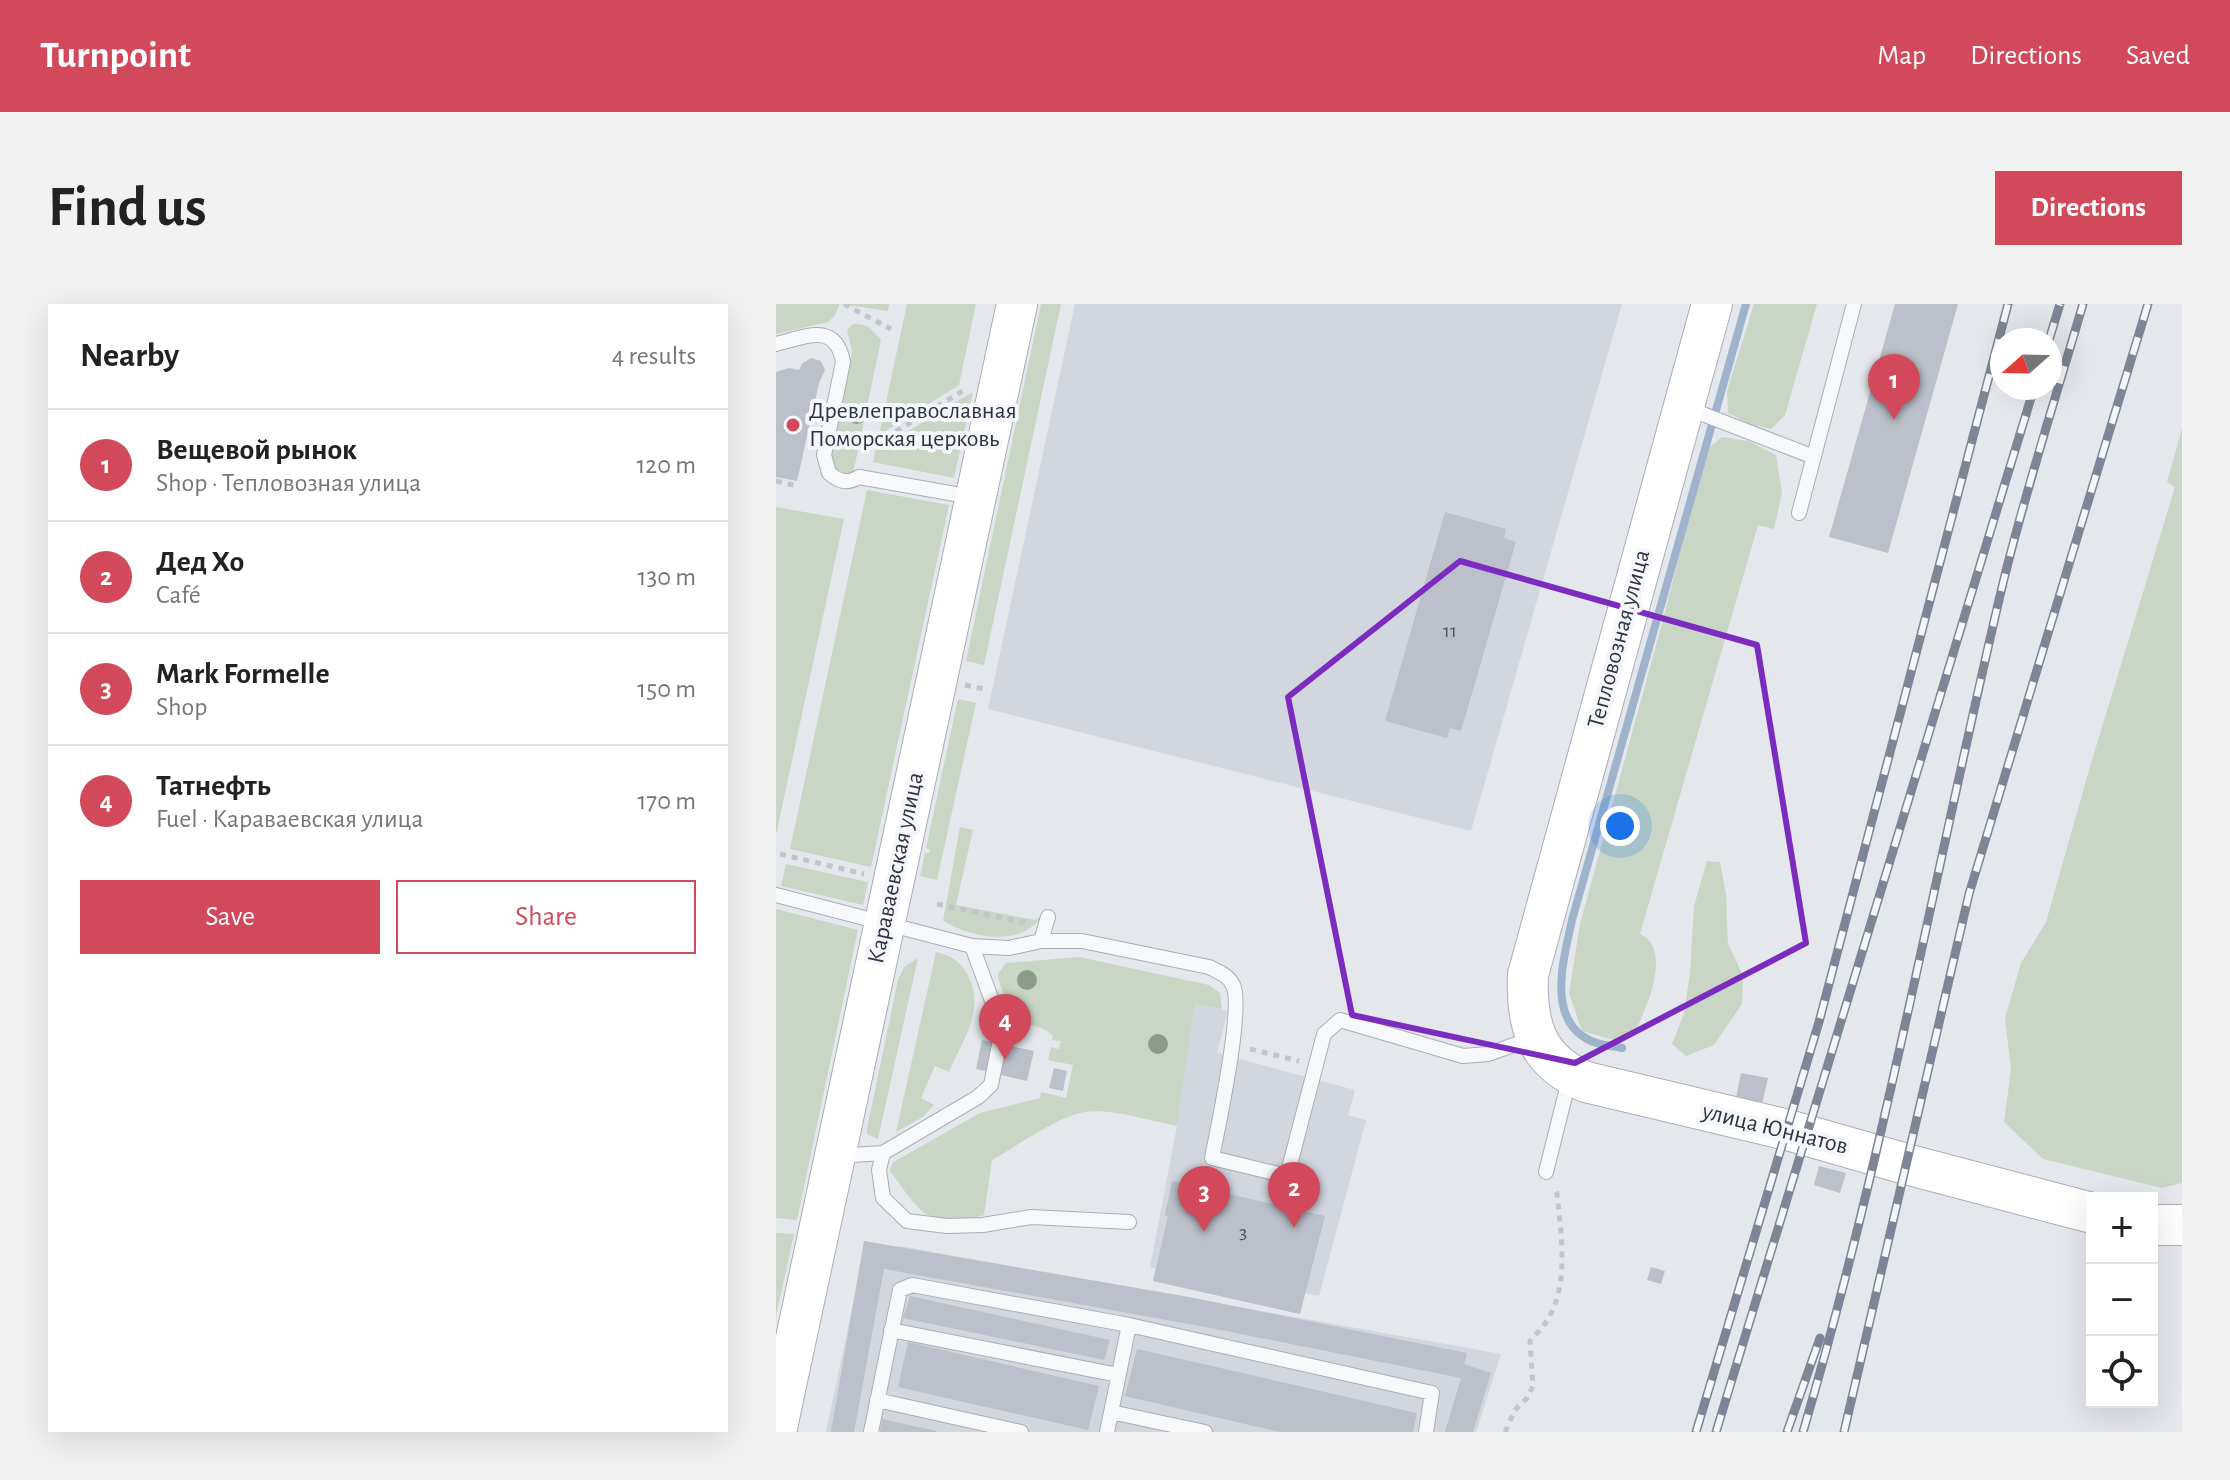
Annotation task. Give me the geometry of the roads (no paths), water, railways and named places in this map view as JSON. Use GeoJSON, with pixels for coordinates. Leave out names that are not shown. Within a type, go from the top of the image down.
{"type":"FeatureCollection","features":[{"type":"Feature","properties":{"kind":"street","name":"Караваевская улица"},"geometry":{"type":"LineString","coordinates":[[776,1432],[1017,304]]}},
{"type":"Feature","properties":{"kind":"street","name":"Тепловозная улица"},"geometry":{"type":"LineString","coordinates":[[1536,1038],[1529,1016],[1528,975],[1693,411],[1712,304]]}},
{"type":"Feature","properties":{"kind":"street"},"geometry":{"type":"LineString","coordinates":[[1536,1038],[1557,1067],[1570,1076]]}},
{"type":"Feature","properties":{"kind":"street","name":"улица Юннатов"},"geometry":{"type":"LineString","coordinates":[[1570,1076],[1788,1130],[2086,1211]]}},
{"type":"Feature","properties":{"kind":"lane"},"geometry":{"type":"LineString","coordinates":[[1799,513],[1854,304]]}},
{"type":"Feature","properties":{"kind":"lane"},"geometry":{"type":"LineString","coordinates":[[776,344],[824,335],[836,340],[841,349],[843,362],[824,455],[829,473],[837,480],[851,482],[859,477],[975,498]]}},
{"type":"Feature","properties":{"kind":"lane"},"geometry":{"type":"LineString","coordinates":[[1693,411],[1814,457]]}},
{"type":"Feature","properties":{"kind":"lane"},"geometry":{"type":"LineString","coordinates":[[776,895],[972,946],[1009,948],[1045,928],[1082,941],[1209,967],[1228,977],[1235,988],[1237,1012],[1212,1158],[1287,1176],[1324,1034],[1340,1020],[1463,1056],[1488,1054],[1536,1038]]}},
{"type":"Feature","properties":{"kind":"lane"},"geometry":{"type":"LineString","coordinates":[[837,1151],[852,1155],[883,1153],[978,1097],[991,1085],[1001,1035],[999,1020],[972,946]]}},
{"type":"Feature","properties":{"kind":"lane"},"geometry":{"type":"LineString","coordinates":[[1546,1172],[1570,1076]]}},
{"type":"Feature","properties":{"kind":"lane"},"geometry":{"type":"LineString","coordinates":[[883,1153],[879,1170],[883,1198],[907,1221],[947,1226],[983,1225],[1031,1217],[1129,1222]]}},
{"type":"Feature","properties":{"kind":"lane"},"geometry":{"type":"LineString","coordinates":[[871,1432],[900,1290],[912,1285],[1129,1325],[1432,1393],[1426,1432]]}},
{"type":"Feature","properties":{"kind":"lane"},"geometry":{"type":"LineString","coordinates":[[1107,1432],[1129,1325]]}},
{"type":"Feature","properties":{"kind":"lane"},"geometry":{"type":"LineString","coordinates":[[891,1330],[1118,1375]]}},
{"type":"Feature","properties":{"kind":"lane"},"geometry":{"type":"LineString","coordinates":[[877,1400],[1021,1432]]}},
{"type":"Feature","properties":{"kind":"lane"},"geometry":{"type":"LineString","coordinates":[[1111,1412],[1205,1432]]}},
{"type":"Feature","properties":{"kind":"waterway"},"geometry":{"type":"LineString","coordinates":[[1622,1048],[1591,1041],[1577,1031],[1568,1019],[1563,1004],[1562,969],[1572,920],[1746,304]]}},
{"type":"Feature","properties":{"kind":"railway"},"geometry":{"type":"LineString","coordinates":[[1696,1432],[1819,1022],[2008,304]]}},
{"type":"Feature","properties":{"kind":"railway"},"geometry":{"type":"LineString","coordinates":[[2053,328],[2060,304]]}},
{"type":"Feature","properties":{"kind":"railway"},"geometry":{"type":"LineString","coordinates":[[1803,1432],[1885,1115],[2003,583],[2083,304]]}},
{"type":"Feature","properties":{"kind":"railway"},"geometry":{"type":"LineString","coordinates":[[1844,1432],[1969,894],[2148,304]]}},
{"type":"Feature","properties":{"kind":"railway"},"geometry":{"type":"LineString","coordinates":[[1716,1432],[2030,400]]}},
{"type":"Feature","properties":{"kind":"railway"},"geometry":{"type":"LineString","coordinates":[[1787,1432],[1820,1338]]}},
{"type":"Feature","properties":{"kind":"place","name":"Вещевой рынок"},"geometry":{"type":"Point","coordinates":[1894,420]}},
{"type":"Feature","properties":{"kind":"place","name":"Древлеправославная Поморская церковь"},"geometry":{"type":"Point","coordinates":[793,425]}},
{"type":"Feature","properties":{"kind":"place","name":"Татнефть"},"geometry":{"type":"Point","coordinates":[1005,1060]}},
{"type":"Feature","properties":{"kind":"place","name":"Дед Хо"},"geometry":{"type":"Point","coordinates":[1294,1228]}},
{"type":"Feature","properties":{"kind":"place","name":"Mark Formelle"},"geometry":{"type":"Point","coordinates":[1204,1232]}}]}
